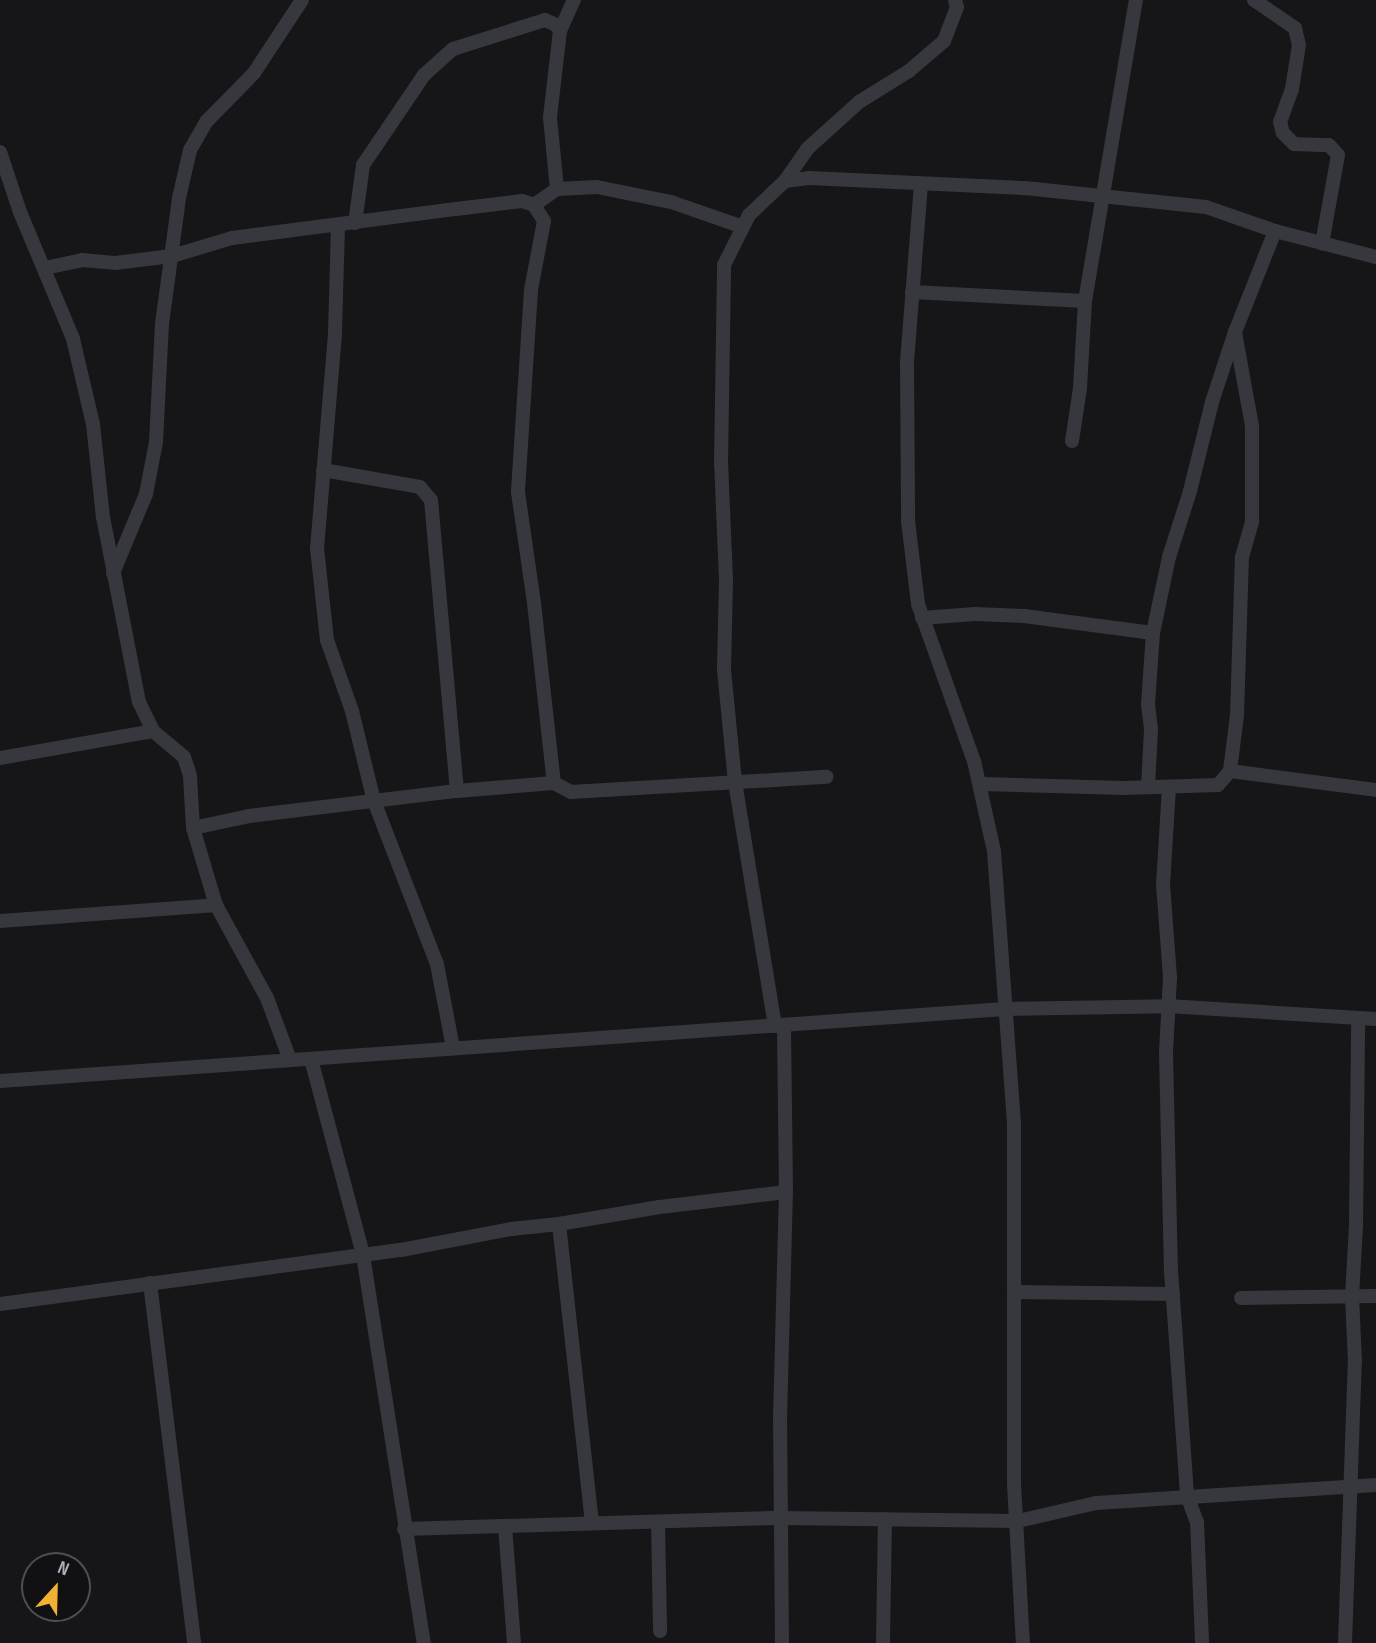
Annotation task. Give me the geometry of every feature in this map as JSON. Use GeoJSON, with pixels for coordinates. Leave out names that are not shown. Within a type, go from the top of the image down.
{"type":"FeatureCollection","features":[{"type":"Feature","properties":{"kind":"street"},"geometry":{"type":"LineString","coordinates":[[113,574],[146,494],[156,442],[162,324],[179,198],[190,150],[207,121],[254,73],[302,0]]}},
{"type":"Feature","properties":{"kind":"street"},"geometry":{"type":"LineString","coordinates":[[557,189],[550,117],[559,31],[574,0]]}},
{"type":"Feature","properties":{"kind":"street"},"geometry":{"type":"LineString","coordinates":[[782,1643],[780,1518],[786,1192],[780,1025],[735,782],[724,669],[724,265],[750,215],[785,181],[807,149],[859,102],[909,71],[944,41],[957,7],[955,0]]}},
{"type":"Feature","properties":{"kind":"street"},"geometry":{"type":"LineString","coordinates":[[1072,441],[1080,388],[1085,301],[1136,0]]}},
{"type":"Feature","properties":{"kind":"street"},"geometry":{"type":"LineString","coordinates":[[1254,0],[1295,28],[1299,45],[1292,89],[1280,122],[1283,133],[1294,144],[1329,145],[1338,155],[1322,244]]}},
{"type":"Feature","properties":{"kind":"street"},"geometry":{"type":"LineString","coordinates":[[355,223],[363,165],[424,75],[453,49],[545,20],[556,25],[559,31]]}},
{"type":"Feature","properties":{"kind":"street"},"geometry":{"type":"LineString","coordinates":[[0,152],[19,212],[73,339],[93,424],[113,574],[139,702],[153,731],[184,757],[190,776],[193,828],[216,905],[267,998],[290,1060]]}},
{"type":"Feature","properties":{"kind":"street"},"geometry":{"type":"LineString","coordinates":[[785,181],[809,178],[1025,188],[1206,207],[1275,231],[1376,257]]}},
{"type":"Feature","properties":{"kind":"street"},"geometry":{"type":"LineString","coordinates":[[921,184],[907,362],[908,522],[922,618],[981,784],[995,851],[1014,1122],[1014,1484],[1024,1643]]}},
{"type":"Feature","properties":{"kind":"street"},"geometry":{"type":"LineString","coordinates":[[534,205],[557,189],[597,187],[671,202],[743,227]]}},
{"type":"Feature","properties":{"kind":"street"},"geometry":{"type":"LineString","coordinates":[[44,268],[82,260],[116,263],[172,256],[232,238],[522,201],[534,205],[544,221],[531,290],[518,492],[534,603],[554,783]]}},
{"type":"Feature","properties":{"kind":"street"},"geometry":{"type":"LineString","coordinates":[[338,225],[335,334],[317,548],[327,640],[352,711],[374,801],[437,964],[453,1048]]}},
{"type":"Feature","properties":{"kind":"street"},"geometry":{"type":"LineString","coordinates":[[1148,787],[1151,729],[1148,704],[1153,632],[1175,529],[1190,491],[1201,439],[1235,332],[1275,231]]}},
{"type":"Feature","properties":{"kind":"street"},"geometry":{"type":"LineString","coordinates":[[912,292],[1085,301]]}},
{"type":"Feature","properties":{"kind":"street"},"geometry":{"type":"LineString","coordinates":[[981,784],[1148,787],[1218,785],[1230,771],[1237,715],[1242,557],[1252,521],[1252,426],[1235,332]]}},
{"type":"Feature","properties":{"kind":"street"},"geometry":{"type":"LineString","coordinates":[[323,470],[421,487],[431,500],[457,791]]}},
{"type":"Feature","properties":{"kind":"street"},"geometry":{"type":"LineString","coordinates":[[922,618],[975,614],[1024,616],[1153,632]]}},
{"type":"Feature","properties":{"kind":"street"},"geometry":{"type":"LineString","coordinates":[[0,758],[153,731]]}},
{"type":"Feature","properties":{"kind":"street"},"geometry":{"type":"LineString","coordinates":[[1230,771],[1376,790]]}},
{"type":"Feature","properties":{"kind":"street"},"geometry":{"type":"LineString","coordinates":[[193,828],[249,816],[457,791],[554,783],[570,792],[827,777]]}},
{"type":"Feature","properties":{"kind":"street"},"geometry":{"type":"LineString","coordinates":[[1169,787],[1163,884],[1170,978],[1166,1054],[1172,1293],[1187,1495],[1197,1522],[1202,1643]]}},
{"type":"Feature","properties":{"kind":"street"},"geometry":{"type":"LineString","coordinates":[[0,921],[216,905]]}},
{"type":"Feature","properties":{"kind":"street"},"geometry":{"type":"LineString","coordinates":[[0,1081],[1004,1009],[1168,1006],[1376,1019]]}},
{"type":"Feature","properties":{"kind":"street"},"geometry":{"type":"LineString","coordinates":[[1345,1643],[1355,1362],[1352,1297],[1356,1225],[1358,1018]]}},
{"type":"Feature","properties":{"kind":"street"},"geometry":{"type":"LineString","coordinates":[[311,1059],[363,1255],[424,1643]]}},
{"type":"Feature","properties":{"kind":"street"},"geometry":{"type":"LineString","coordinates":[[0,1304],[363,1255],[660,1207],[786,1192]]}},
{"type":"Feature","properties":{"kind":"street"},"geometry":{"type":"LineString","coordinates":[[559,1224],[592,1523]]}},
{"type":"Feature","properties":{"kind":"street"},"geometry":{"type":"LineString","coordinates":[[150,1283],[194,1643]]}},
{"type":"Feature","properties":{"kind":"street"},"geometry":{"type":"LineString","coordinates":[[1014,1292],[1172,1293]]}},
{"type":"Feature","properties":{"kind":"street"},"geometry":{"type":"LineString","coordinates":[[1241,1298],[1376,1296]]}},
{"type":"Feature","properties":{"kind":"street"},"geometry":{"type":"LineString","coordinates":[[404,1529],[780,1518],[1018,1521],[1096,1503],[1187,1495],[1376,1485]]}},
{"type":"Feature","properties":{"kind":"street"},"geometry":{"type":"LineString","coordinates":[[883,1643],[885,1519]]}},
{"type":"Feature","properties":{"kind":"street"},"geometry":{"type":"LineString","coordinates":[[658,1522],[660,1631]]}},
{"type":"Feature","properties":{"kind":"street"},"geometry":{"type":"LineString","coordinates":[[505,1526],[514,1643]]}}]}
